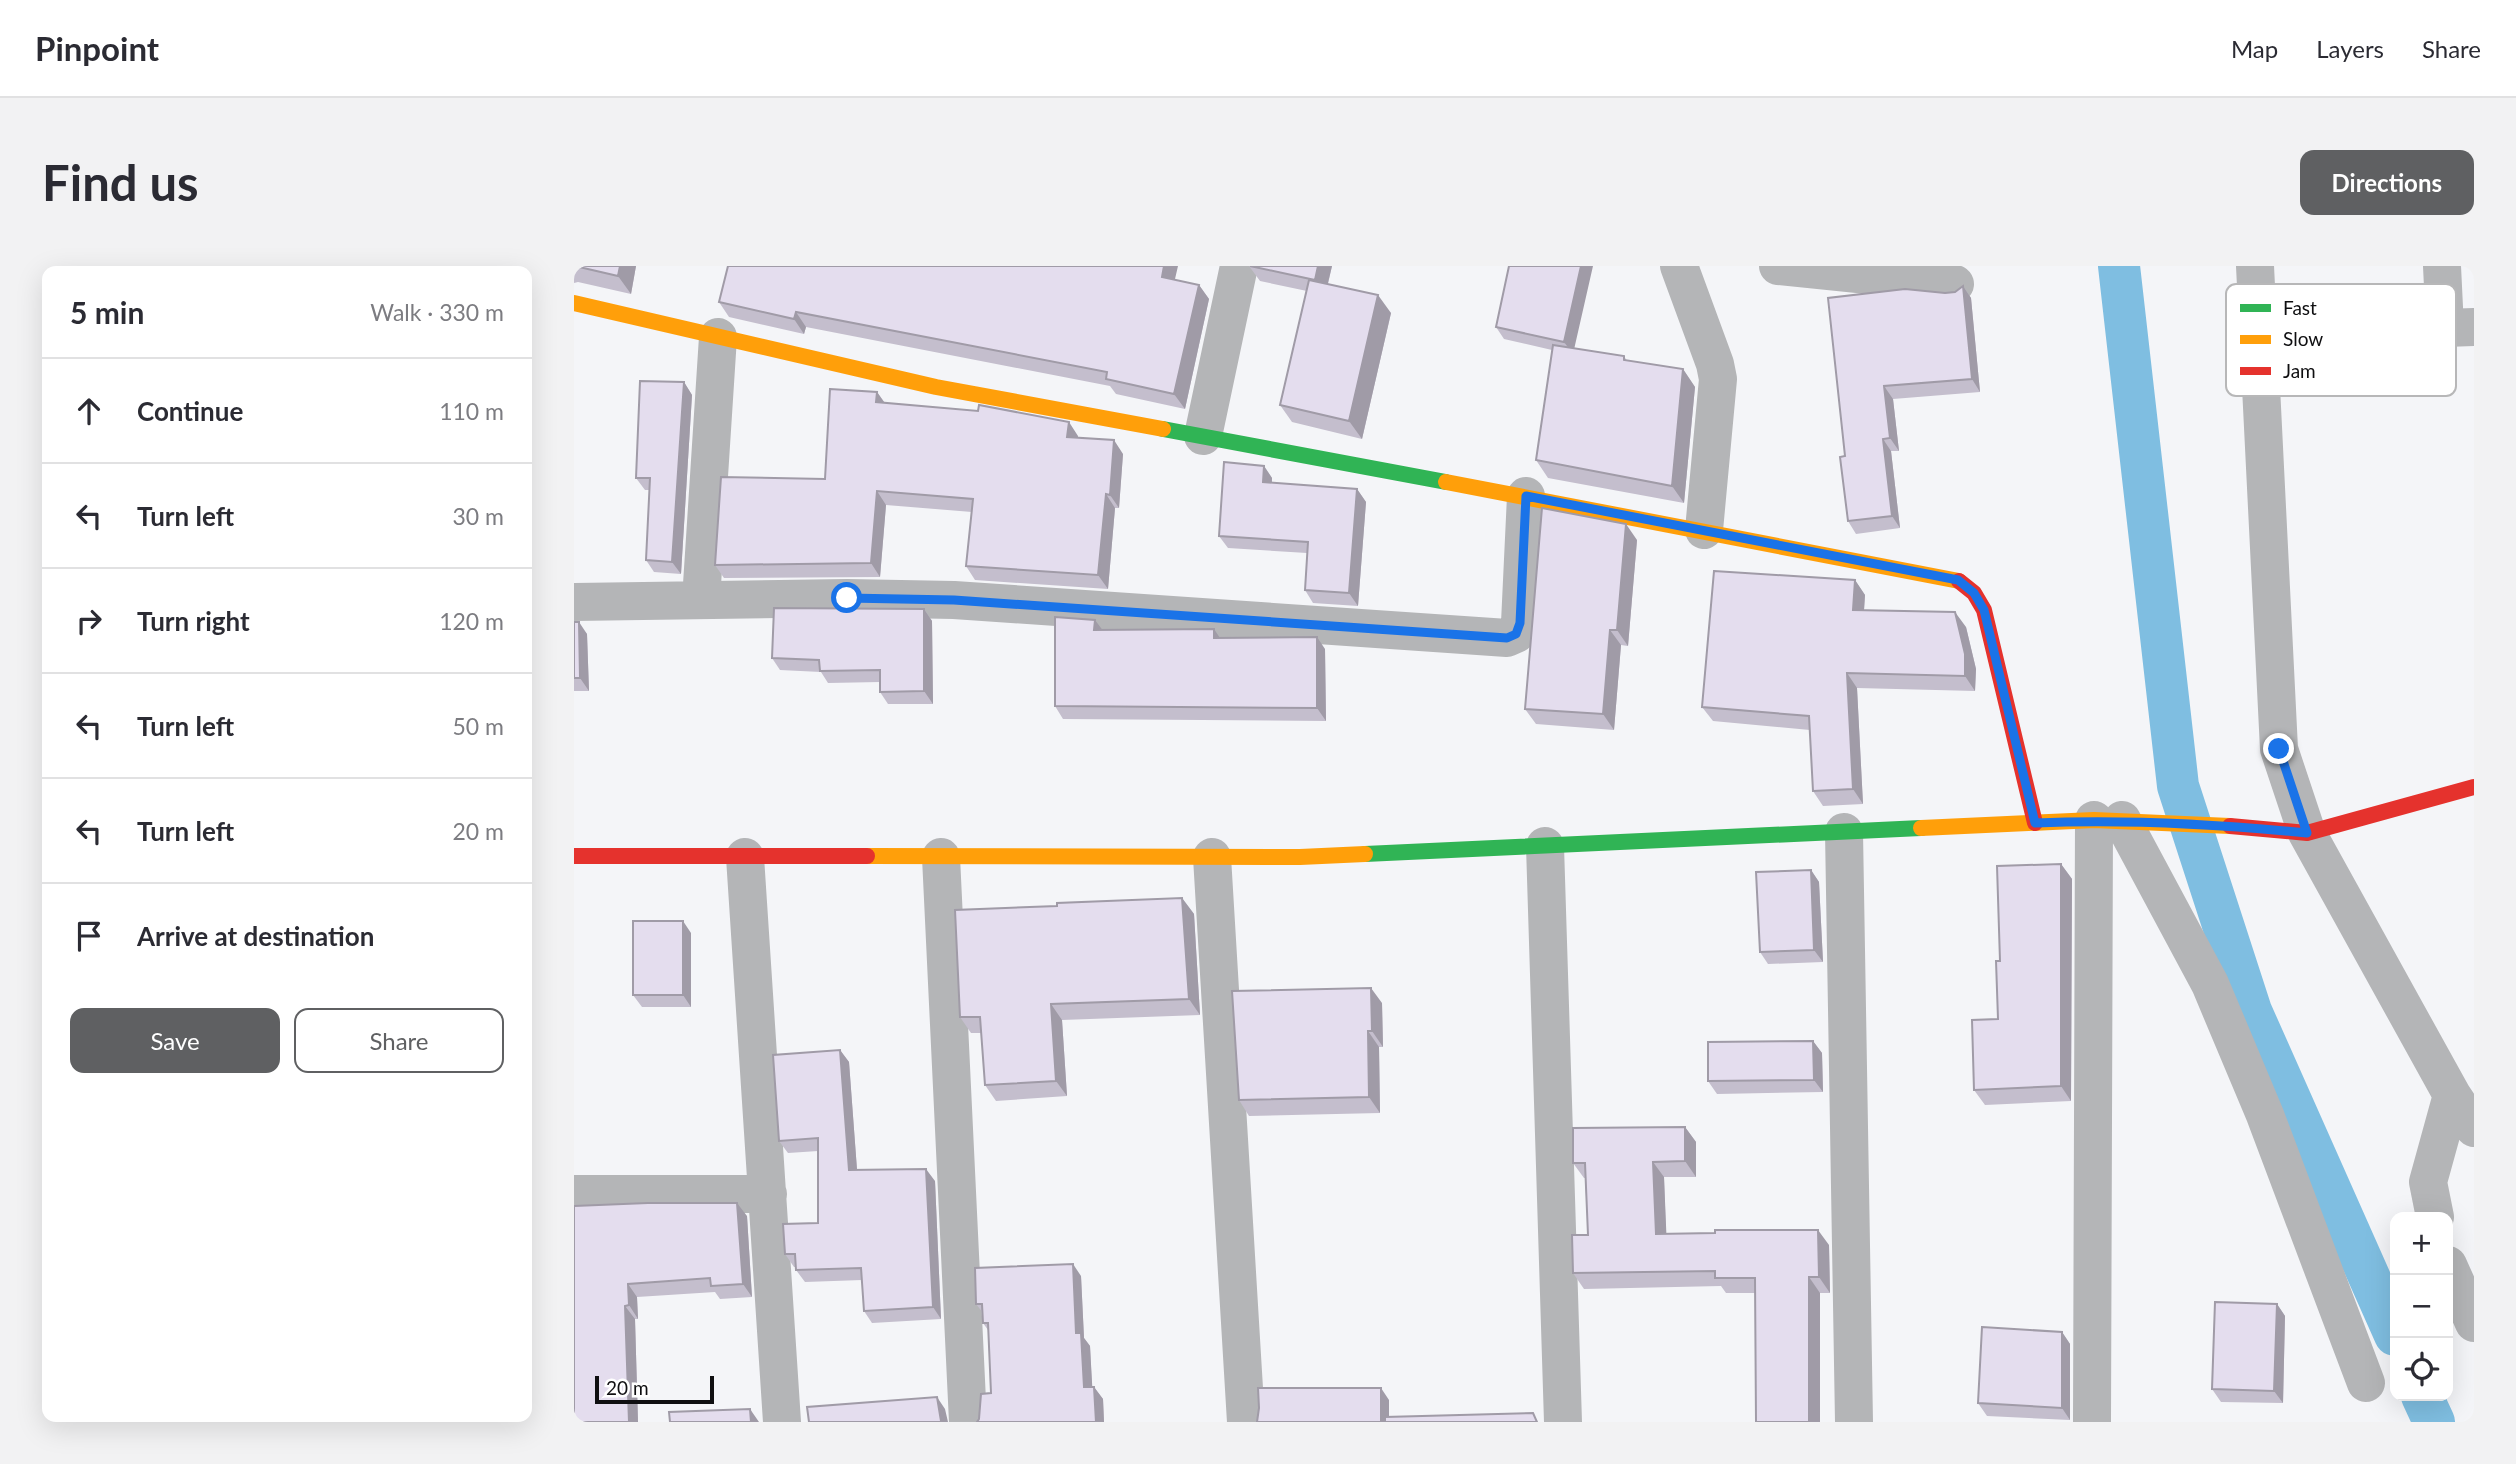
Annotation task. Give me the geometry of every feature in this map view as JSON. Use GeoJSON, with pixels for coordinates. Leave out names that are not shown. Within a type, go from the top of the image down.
{"type":"FeatureCollection","features":[{"type":"Feature","properties":{"kind":"street"},"geometry":{"type":"LineString","coordinates":[[1203,436],[1239,266]]}},
{"type":"Feature","properties":{"kind":"street"},"geometry":{"type":"LineString","coordinates":[[1679,266],[1718,379],[1704,530]]}},
{"type":"Feature","properties":{"kind":"street"},"geometry":{"type":"LineString","coordinates":[[1778,266],[1955,284]]}},
{"type":"Feature","properties":{"kind":"street"},"geometry":{"type":"LineString","coordinates":[[2255,266],[2256,284]]}},
{"type":"Feature","properties":{"kind":"street"},"geometry":{"type":"LineString","coordinates":[[2442,266],[2447,284]]}},
{"type":"Feature","properties":{"kind":"street"},"geometry":{"type":"LineString","coordinates":[[574,303],[936,387],[1526,496],[1958,580],[1974,593],[1984,610],[2035,823]]}},
{"type":"Feature","properties":{"kind":"street"},"geometry":{"type":"LineString","coordinates":[[701,600],[718,337]]}},
{"type":"Feature","properties":{"kind":"street"},"geometry":{"type":"LineString","coordinates":[[2260,396],[2279,749],[2307,833],[2452,1095],[2474,1129]]}},
{"type":"Feature","properties":{"kind":"street"},"geometry":{"type":"LineString","coordinates":[[574,602],[847,598],[954,600],[1507,638],[1516,634],[1520,623],[1526,496]]}},
{"type":"Feature","properties":{"kind":"street"},"geometry":{"type":"LineString","coordinates":[[574,856],[1300,857],[2122,821],[2307,833],[2474,788]]}},
{"type":"Feature","properties":{"kind":"street"},"geometry":{"type":"LineString","coordinates":[[2122,821],[2210,984],[2265,1115],[2366,1383]]}},
{"type":"Feature","properties":{"kind":"street"},"geometry":{"type":"LineString","coordinates":[[2092,1422],[2122,821]]}},
{"type":"Feature","properties":{"kind":"street"},"geometry":{"type":"LineString","coordinates":[[1844,832],[1854,1422]]}},
{"type":"Feature","properties":{"kind":"street"},"geometry":{"type":"LineString","coordinates":[[1545,846],[1563,1422]]}},
{"type":"Feature","properties":{"kind":"street"},"geometry":{"type":"LineString","coordinates":[[745,857],[782,1422]]}},
{"type":"Feature","properties":{"kind":"street"},"geometry":{"type":"LineString","coordinates":[[941,857],[968,1422]]}},
{"type":"Feature","properties":{"kind":"street"},"geometry":{"type":"LineString","coordinates":[[1212,857],[1246,1422]]}},
{"type":"Feature","properties":{"kind":"street"},"geometry":{"type":"LineString","coordinates":[[2434,1212],[2428,1182],[2452,1095]]}},
{"type":"Feature","properties":{"kind":"street"},"geometry":{"type":"LineString","coordinates":[[574,1194],[768,1194]]}},
{"type":"Feature","properties":{"kind":"street"},"geometry":{"type":"LineString","coordinates":[[2452,1275],[2474,1323]]}},
{"type":"Feature","properties":{"kind":"building"},"geometry":{"type":"Polygon","coordinates":[[[575,266],[620,266],[618,276],[575,266]]]}},
{"type":"Feature","properties":{"kind":"building"},"geometry":{"type":"Polygon","coordinates":[[[728,266],[1164,266],[1162,277],[1199,285],[1174,394],[1106,379],[1107,372],[796,312],[794,319],[719,302],[728,266]]]}},
{"type":"Feature","properties":{"kind":"building"},"geometry":{"type":"Polygon","coordinates":[[[1250,266],[1318,266],[1315,280],[1250,266]]]}},
{"type":"Feature","properties":{"kind":"building"},"geometry":{"type":"Polygon","coordinates":[[[1509,266],[1581,266],[1564,342],[1496,327],[1509,266]]]}},
{"type":"Feature","properties":{"kind":"building"},"geometry":{"type":"Polygon","coordinates":[[[1309,280],[1378,295],[1349,421],[1280,405],[1309,280]]]}},
{"type":"Feature","properties":{"kind":"building"},"geometry":{"type":"Polygon","coordinates":[[[1963,286],[1972,379],[1884,386],[1890,438],[1883,439],[1892,516],[1848,521],[1840,457],[1845,456],[1828,298],[1905,289],[1945,293],[1955,292],[1963,286]]]}},
{"type":"Feature","properties":{"kind":"building"},"geometry":{"type":"Polygon","coordinates":[[[1553,345],[1683,369],[1672,486],[1536,460],[1553,345]]]}},
{"type":"Feature","properties":{"kind":"building"},"geometry":{"type":"Polygon","coordinates":[[[640,381],[684,382],[672,562],[646,560],[650,478],[636,478],[640,381]]]}},
{"type":"Feature","properties":{"kind":"building"},"geometry":{"type":"Polygon","coordinates":[[[830,389],[877,392],[876,402],[978,411],[979,405],[1069,422],[1067,437],[1114,440],[1110,495],[1106,494],[1098,575],[966,566],[973,499],[877,491],[871,563],[715,565],[721,477],[825,479],[830,389]]]}},
{"type":"Feature","properties":{"kind":"building"},"geometry":{"type":"Polygon","coordinates":[[[1224,462],[1264,466],[1263,482],[1357,489],[1349,593],[1305,590],[1308,542],[1219,536],[1224,462]]]}},
{"type":"Feature","properties":{"kind":"building"},"geometry":{"type":"Polygon","coordinates":[[[1542,508],[1626,524],[1617,630],[1610,630],[1603,714],[1525,709],[1542,508]]]}},
{"type":"Feature","properties":{"kind":"building"},"geometry":{"type":"Polygon","coordinates":[[[1714,571],[1855,580],[1853,610],[1955,612],[1965,654],[1965,676],[1847,673],[1853,789],[1813,791],[1809,716],[1702,707],[1714,571]]]}},
{"type":"Feature","properties":{"kind":"building"},"geometry":{"type":"Polygon","coordinates":[[[774,608],[924,609],[924,691],[880,692],[880,670],[820,671],[819,660],[772,658],[774,608]]]}},
{"type":"Feature","properties":{"kind":"building"},"geometry":{"type":"Polygon","coordinates":[[[1055,617],[1095,620],[1094,630],[1214,629],[1214,638],[1317,637],[1317,708],[1055,706],[1055,617]]]}},
{"type":"Feature","properties":{"kind":"building"},"geometry":{"type":"Polygon","coordinates":[[[574,622],[579,622],[580,678],[574,678],[574,622]]]}},
{"type":"Feature","properties":{"kind":"building"},"geometry":{"type":"Polygon","coordinates":[[[2061,864],[2061,1086],[1974,1090],[1972,1020],[1998,1019],[1996,961],[2000,961],[1997,866],[2061,864]]]}},
{"type":"Feature","properties":{"kind":"building"},"geometry":{"type":"Polygon","coordinates":[[[1811,870],[1814,950],[1760,952],[1756,872],[1811,870]]]}},
{"type":"Feature","properties":{"kind":"building"},"geometry":{"type":"Polygon","coordinates":[[[1182,898],[1189,999],[1051,1004],[1056,1081],[985,1085],[980,1017],[960,1017],[955,910],[1182,898]]]}},
{"type":"Feature","properties":{"kind":"building"},"geometry":{"type":"Polygon","coordinates":[[[633,921],[683,921],[683,995],[633,995],[633,921]]]}},
{"type":"Feature","properties":{"kind":"building"},"geometry":{"type":"Polygon","coordinates":[[[1371,988],[1372,1031],[1368,1031],[1369,1097],[1239,1100],[1232,991],[1371,988]]]}},
{"type":"Feature","properties":{"kind":"building"},"geometry":{"type":"Polygon","coordinates":[[[1813,1041],[1814,1080],[1708,1081],[1708,1042],[1813,1041]]]}},
{"type":"Feature","properties":{"kind":"building"},"geometry":{"type":"Polygon","coordinates":[[[840,1050],[849,1170],[926,1169],[933,1307],[864,1311],[861,1268],[796,1270],[795,1254],[785,1254],[783,1224],[818,1223],[818,1138],[779,1141],[773,1055],[840,1050]]]}},
{"type":"Feature","properties":{"kind":"building"},"geometry":{"type":"Polygon","coordinates":[[[1685,1127],[1685,1161],[1653,1162],[1656,1234],[1715,1233],[1715,1230],[1818,1230],[1819,1277],[1809,1277],[1809,1422],[1756,1422],[1755,1278],[1715,1278],[1715,1271],[1573,1273],[1572,1235],[1588,1235],[1585,1163],[1573,1163],[1573,1128],[1685,1127]]]}},
{"type":"Feature","properties":{"kind":"building"},"geometry":{"type":"Polygon","coordinates":[[[737,1203],[743,1284],[711,1286],[710,1278],[628,1284],[629,1305],[625,1306],[629,1422],[574,1422],[574,1206],[737,1203]]]}},
{"type":"Feature","properties":{"kind":"building"},"geometry":{"type":"Polygon","coordinates":[[[1073,1264],[1076,1333],[1081,1333],[1084,1387],[1094,1387],[1096,1422],[977,1422],[981,1394],[991,1393],[988,1323],[983,1323],[982,1304],[976,1304],[975,1268],[1073,1264]]]}},
{"type":"Feature","properties":{"kind":"building"},"geometry":{"type":"Polygon","coordinates":[[[2215,1302],[2277,1304],[2274,1391],[2212,1389],[2215,1302]]]}},
{"type":"Feature","properties":{"kind":"building"},"geometry":{"type":"Polygon","coordinates":[[[1982,1327],[2062,1332],[2062,1408],[1978,1403],[1982,1327]]]}},
{"type":"Feature","properties":{"kind":"building"},"geometry":{"type":"Polygon","coordinates":[[[1258,1388],[1381,1388],[1381,1422],[1257,1422],[1258,1388]]]}},
{"type":"Feature","properties":{"kind":"building"},"geometry":{"type":"Polygon","coordinates":[[[937,1397],[942,1422],[809,1422],[807,1407],[937,1397]]]}},
{"type":"Feature","properties":{"kind":"building"},"geometry":{"type":"Polygon","coordinates":[[[750,1409],[751,1422],[670,1422],[669,1412],[750,1409]]]}},
{"type":"Feature","properties":{"kind":"building"},"geometry":{"type":"Polygon","coordinates":[[[1533,1413],[1537,1422],[1385,1422],[1385,1417],[1533,1413]]]}},
{"type":"Feature","properties":{"kind":"waterway"},"geometry":{"type":"LineString","coordinates":[[2119,266],[2178,786],[2251,1011],[2390,1324]]}},
{"type":"Feature","properties":{"kind":"waterway"},"geometry":{"type":"LineString","coordinates":[[2424,1401],[2434,1422]]}},
{"type":"Feature","properties":{"kind":"traffic: fast"},"geometry":{"type":"LineString","coordinates":[[1163,429],[1446,482]]}},
{"type":"Feature","properties":{"kind":"traffic: fast"},"geometry":{"type":"LineString","coordinates":[[1365,854],[1921,828]]}},
{"type":"Feature","properties":{"kind":"traffic: slow"},"geometry":{"type":"LineString","coordinates":[[574,303],[936,387],[1163,429]]}},
{"type":"Feature","properties":{"kind":"traffic: slow"},"geometry":{"type":"LineString","coordinates":[[1446,482],[1959,581]]}},
{"type":"Feature","properties":{"kind":"traffic: slow"},"geometry":{"type":"LineString","coordinates":[[1921,828],[2094,820],[2230,826]]}},
{"type":"Feature","properties":{"kind":"traffic: slow"},"geometry":{"type":"LineString","coordinates":[[867,856],[1300,857],[1365,854]]}},
{"type":"Feature","properties":{"kind":"traffic: jam"},"geometry":{"type":"LineString","coordinates":[[1959,581],[1974,593],[1984,610],[2035,823]]}},
{"type":"Feature","properties":{"kind":"traffic: jam"},"geometry":{"type":"LineString","coordinates":[[2230,826],[2307,833],[2474,787]]}},
{"type":"Feature","properties":{"kind":"traffic: jam"},"geometry":{"type":"LineString","coordinates":[[574,856],[867,856]]}},
{"type":"Feature","properties":{"kind":"route"},"geometry":{"type":"LineString","coordinates":[[847,598],[954,600],[1507,638],[1516,634],[1520,623],[1526,496],[1958,580],[1974,593],[1984,610],[2035,823],[2122,820],[2307,833],[2279,749]]}}]}
